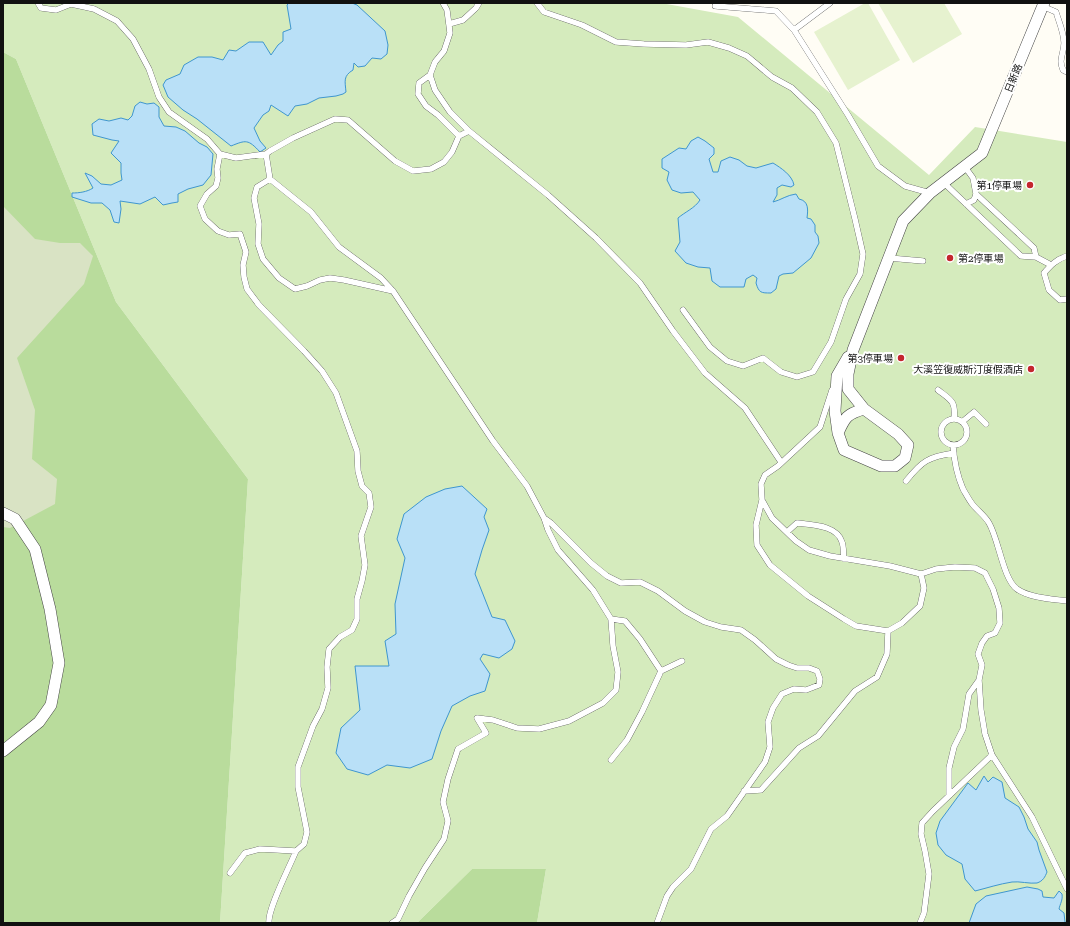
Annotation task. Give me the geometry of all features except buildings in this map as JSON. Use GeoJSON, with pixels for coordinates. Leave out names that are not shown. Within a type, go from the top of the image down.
{"type":"FeatureCollection","features":[{"type":"Feature","properties":{"kind":"street","name":"日新路"},"geometry":{"type":"LineString","coordinates":[[965,166],[982,153],[1043,4]]}},
{"type":"Feature","properties":{"kind":"street"},"geometry":{"type":"LineString","coordinates":[[852,350],[848,374],[848,389],[864,409],[898,434],[908,445],[905,458],[895,466],[881,466],[844,450],[838,433],[835,411],[837,376],[852,350],[903,221],[930,193],[965,166]]}},
{"type":"Feature","properties":{"kind":"street"},"geometry":{"type":"LineString","coordinates":[[838,433],[844,420],[852,413],[864,409]]}},
{"type":"Feature","properties":{"kind":"street"},"geometry":{"type":"LineString","coordinates":[[3,513],[15,519],[35,549],[50,609],[59,663],[51,705],[39,722],[3,751]]}},
{"type":"Feature","properties":{"kind":"lane"},"geometry":{"type":"LineString","coordinates":[[38,3],[41,8],[56,10],[71,4],[94,9],[117,21],[133,39],[149,69],[159,97],[169,112],[207,139],[220,154],[236,158],[266,154],[293,138],[335,119],[348,120],[395,161],[413,171],[430,169],[444,162],[452,152],[459,136],[469,131]]}},
{"type":"Feature","properties":{"kind":"lane"},"geometry":{"type":"LineString","coordinates":[[443,3],[447,10],[450,33],[444,51],[435,62],[430,75],[419,83],[418,94],[426,106],[438,115],[459,136]]}},
{"type":"Feature","properties":{"kind":"lane"},"geometry":{"type":"LineString","coordinates":[[449,24],[463,20],[480,3]]}},
{"type":"Feature","properties":{"kind":"lane"},"geometry":{"type":"LineString","coordinates":[[537,3],[544,12],[582,25],[616,42],[686,45],[708,42],[729,48],[747,56],[772,77],[792,88],[817,112],[836,143],[863,254],[860,274],[846,299],[831,342],[813,372],[797,377],[780,372],[763,358],[743,366],[727,361],[710,347],[683,310]]}},
{"type":"Feature","properties":{"kind":"lane"},"geometry":{"type":"LineString","coordinates":[[794,30],[830,3]]}},
{"type":"Feature","properties":{"kind":"lane"},"geometry":{"type":"LineString","coordinates":[[1043,4],[1056,12],[1062,31],[1065,52],[1060,64],[1063,70],[1067,72]]}},
{"type":"Feature","properties":{"kind":"lane"},"geometry":{"type":"LineString","coordinates":[[716,6],[776,11],[794,30],[848,115],[878,166],[904,186],[930,193]]}},
{"type":"Feature","properties":{"kind":"lane"},"geometry":{"type":"LineString","coordinates":[[430,75],[435,90],[450,112],[469,131],[548,195],[596,238],[640,282],[705,373],[745,408],[781,462]]}},
{"type":"Feature","properties":{"kind":"lane"},"geometry":{"type":"LineString","coordinates":[[220,154],[216,186],[207,194],[200,206],[205,218],[218,230],[229,235],[240,234],[246,252],[243,265],[247,288],[259,305],[322,371],[336,394],[356,451],[358,471],[362,486],[369,493],[371,507],[361,536],[365,565],[357,599],[358,619],[352,630],[340,637],[329,649],[327,667],[328,688],[322,709],[313,726],[298,767],[298,787],[307,832],[304,844],[296,851],[272,907],[268,919],[269,923]]}},
{"type":"Feature","properties":{"kind":"lane"},"geometry":{"type":"LineString","coordinates":[[266,154],[270,179],[311,212],[339,247],[381,278],[393,291],[493,441],[527,486],[544,518],[558,550],[593,590],[611,619],[613,646],[618,672],[616,690],[603,703],[569,721],[539,728],[517,728],[493,720],[477,718],[486,733],[458,750],[448,779],[443,802],[448,822],[444,839],[425,868],[398,919],[392,923]]}},
{"type":"Feature","properties":{"kind":"lane"},"geometry":{"type":"LineString","coordinates":[[965,166],[973,178],[976,194],[974,200],[966,204]]}},
{"type":"Feature","properties":{"kind":"lane"},"geometry":{"type":"LineString","coordinates":[[270,179],[257,187],[254,198],[259,224],[258,244],[263,259],[279,278],[295,289],[330,278],[393,291]]}},
{"type":"Feature","properties":{"kind":"lane"},"geometry":{"type":"LineString","coordinates":[[944,183],[1020,256],[1036,257],[1051,265]]}},
{"type":"Feature","properties":{"kind":"lane"},"geometry":{"type":"LineString","coordinates":[[976,194],[1034,248],[1036,257]]}},
{"type":"Feature","properties":{"kind":"lane"},"geometry":{"type":"LineString","coordinates":[[1067,256],[1051,265],[1044,273],[1049,290],[1060,300],[1067,299]]}},
{"type":"Feature","properties":{"kind":"lane"},"geometry":{"type":"LineString","coordinates":[[889,258],[923,261]]}},
{"type":"Feature","properties":{"kind":"lane"},"geometry":{"type":"LineString","coordinates":[[837,376],[820,427],[778,466],[765,475],[761,484],[762,500],[756,525],[757,545],[770,565],[808,596],[856,626],[888,631],[902,623],[920,606],[924,588],[921,574]]}},
{"type":"Feature","properties":{"kind":"lane"},"geometry":{"type":"LineString","coordinates":[[938,390],[953,403],[955,408],[954,419]]}},
{"type":"Feature","properties":{"kind":"lane"},"geometry":{"type":"LineString","coordinates":[[962,422],[974,412],[986,424]]}},
{"type":"Feature","properties":{"kind":"lane"},"geometry":{"type":"LineString","coordinates":[[954,419],[962,422],[967,430],[965,438],[959,444],[953,445],[944,441],[941,433],[943,424],[946,421],[954,419]]}},
{"type":"Feature","properties":{"kind":"lane"},"geometry":{"type":"LineString","coordinates":[[953,445],[957,471],[963,489],[972,503],[989,522],[995,535],[1007,576],[1016,589],[1026,594],[1067,602]]}},
{"type":"Feature","properties":{"kind":"lane"},"geometry":{"type":"LineString","coordinates":[[906,481],[917,468],[927,460],[940,455],[954,453]]}},
{"type":"Feature","properties":{"kind":"lane"},"geometry":{"type":"LineString","coordinates":[[762,500],[772,518],[796,541],[809,550],[830,556],[890,566],[921,574],[936,569],[954,567],[975,568],[985,573],[993,589],[999,608],[1000,623],[995,632],[987,636],[982,643],[978,654],[982,665],[979,680],[981,710],[985,734],[992,755],[1032,817],[1067,889]]}},
{"type":"Feature","properties":{"kind":"lane"},"geometry":{"type":"LineString","coordinates":[[544,518],[551,523],[591,563],[607,576],[621,583],[640,582],[658,591],[705,622],[721,627],[741,630],[756,640],[776,659],[797,668],[809,668],[816,671],[820,679],[819,685],[806,690],[794,689],[782,694],[773,708],[768,722],[770,747],[765,762],[727,816],[711,829],[691,869],[673,887],[667,896],[656,923]]}},
{"type":"Feature","properties":{"kind":"lane"},"geometry":{"type":"LineString","coordinates":[[786,532],[797,523],[827,528],[838,534],[842,542],[844,559]]}},
{"type":"Feature","properties":{"kind":"lane"},"geometry":{"type":"LineString","coordinates":[[611,619],[626,621],[640,638],[661,671]]}},
{"type":"Feature","properties":{"kind":"lane"},"geometry":{"type":"LineString","coordinates":[[744,791],[761,790],[799,748],[818,736],[855,691],[877,677],[887,654],[888,631]]}},
{"type":"Feature","properties":{"kind":"lane"},"geometry":{"type":"LineString","coordinates":[[612,760],[627,740],[661,671],[682,660]]}},
{"type":"Feature","properties":{"kind":"lane"},"geometry":{"type":"LineString","coordinates":[[949,794],[948,768],[954,747],[963,729],[969,694],[979,680]]}},
{"type":"Feature","properties":{"kind":"lane"},"geometry":{"type":"LineString","coordinates":[[920,923],[924,913],[929,874],[921,834],[922,823],[949,794],[992,755]]}},
{"type":"Feature","properties":{"kind":"lane"},"geometry":{"type":"LineString","coordinates":[[230,873],[244,853],[260,849],[296,851]]}},
{"type":"Feature","properties":{"kind":"green space"},"geometry":{"type":"Polygon","coordinates":[[[3,3],[661,3],[738,17],[929,175],[975,127],[1067,142],[1067,923],[537,923],[546,869],[472,869],[417,923],[220,923],[248,479],[116,302],[16,59],[3,52],[3,3]]]}},
{"type":"Feature","properties":{"kind":"green space"},"geometry":{"type":"Polygon","coordinates":[[[865,3],[868,3],[900,60],[848,90],[814,32],[865,3]]]}},
{"type":"Feature","properties":{"kind":"green space"},"geometry":{"type":"Polygon","coordinates":[[[878,3],[944,3],[962,34],[913,63],[878,3]]]}},
{"type":"Feature","properties":{"kind":"green space"},"geometry":{"type":"Polygon","coordinates":[[[3,52],[16,59],[116,302],[248,479],[220,923],[3,923],[3,52]]]}},
{"type":"Feature","properties":{"kind":"green space"},"geometry":{"type":"Polygon","coordinates":[[[3,206],[35,239],[60,243],[80,243],[93,256],[84,284],[17,358],[35,410],[32,459],[57,479],[55,504],[10,528],[3,527],[3,206]]]}},
{"type":"Feature","properties":{"kind":"green space"},"geometry":{"type":"Polygon","coordinates":[[[472,869],[546,869],[537,923],[417,923],[472,869]]]}},
{"type":"Feature","properties":{"kind":"water"},"geometry":{"type":"Polygon","coordinates":[[[289,3],[352,3],[357,5],[385,31],[388,45],[387,54],[381,59],[372,58],[365,66],[358,67],[354,63],[353,70],[346,77],[346,92],[343,94],[319,98],[307,104],[295,106],[288,116],[271,105],[269,111],[263,115],[254,128],[260,141],[266,148],[260,152],[253,145],[247,142],[231,146],[168,97],[163,85],[166,80],[180,74],[184,65],[198,57],[212,57],[223,60],[229,50],[236,51],[249,42],[263,42],[271,55],[283,41],[283,32],[291,29],[287,5],[289,3]]]}},
{"type":"Feature","properties":{"kind":"water"},"geometry":{"type":"Polygon","coordinates":[[[140,102],[147,104],[154,103],[159,107],[159,117],[164,126],[176,127],[185,131],[199,143],[207,147],[213,154],[211,175],[203,185],[188,189],[178,194],[178,202],[163,205],[155,197],[140,204],[120,201],[121,209],[119,223],[114,222],[110,210],[102,203],[91,203],[72,197],[72,193],[83,192],[93,188],[85,173],[92,176],[101,184],[111,185],[122,180],[121,163],[111,153],[119,141],[93,135],[92,124],[99,119],[109,121],[121,118],[128,120],[132,116],[135,106],[140,102]]]}},
{"type":"Feature","properties":{"kind":"water"},"geometry":{"type":"Polygon","coordinates":[[[698,137],[714,148],[714,154],[709,159],[713,172],[718,172],[721,161],[730,157],[739,160],[747,166],[756,168],[773,163],[789,175],[794,185],[791,187],[782,185],[777,188],[777,195],[773,202],[796,194],[799,199],[806,204],[808,209],[807,218],[811,219],[815,225],[815,232],[818,236],[819,243],[811,258],[793,273],[779,276],[776,289],[771,293],[759,291],[756,283],[757,278],[753,275],[746,279],[744,287],[720,287],[712,281],[710,268],[698,267],[686,263],[675,251],[680,242],[678,218],[693,208],[700,200],[693,192],[681,193],[672,190],[667,180],[669,172],[662,168],[662,159],[679,148],[686,149],[691,141],[698,137]]]}},
{"type":"Feature","properties":{"kind":"water"},"geometry":{"type":"Polygon","coordinates":[[[462,486],[487,509],[484,517],[489,530],[475,574],[492,617],[505,620],[515,641],[512,649],[499,658],[483,654],[480,659],[490,674],[485,691],[470,696],[452,706],[441,731],[432,759],[410,768],[387,765],[368,775],[347,769],[336,753],[341,728],[360,710],[355,666],[389,666],[385,641],[396,634],[395,604],[405,558],[397,539],[404,514],[426,497],[445,489],[462,486]]]}},
{"type":"Feature","properties":{"kind":"water"},"geometry":{"type":"Polygon","coordinates":[[[984,776],[988,782],[993,777],[1002,782],[1005,798],[1019,807],[1028,829],[1037,842],[1047,872],[1044,879],[1039,882],[1012,882],[975,891],[965,879],[962,864],[946,855],[938,845],[936,833],[940,821],[968,783],[976,790],[984,776]]]}},
{"type":"Feature","properties":{"kind":"water"},"geometry":{"type":"Polygon","coordinates":[[[1027,887],[1042,891],[1043,897],[1054,898],[1059,891],[1062,894],[1062,900],[1059,909],[1064,913],[1065,922],[1067,923],[969,923],[976,904],[986,896],[1027,887]]]}},
{"type":"Feature","properties":{"kind":"place","name":"第1停車場"},"geometry":{"type":"Point","coordinates":[1030,185]}},
{"type":"Feature","properties":{"kind":"place","name":"第2停車場"},"geometry":{"type":"Point","coordinates":[950,258]}},
{"type":"Feature","properties":{"kind":"place","name":"第3停車場"},"geometry":{"type":"Point","coordinates":[901,358]}},
{"type":"Feature","properties":{"kind":"place","name":"大溪笠復威斯汀度假酒店"},"geometry":{"type":"Point","coordinates":[1031,369]}}]}
